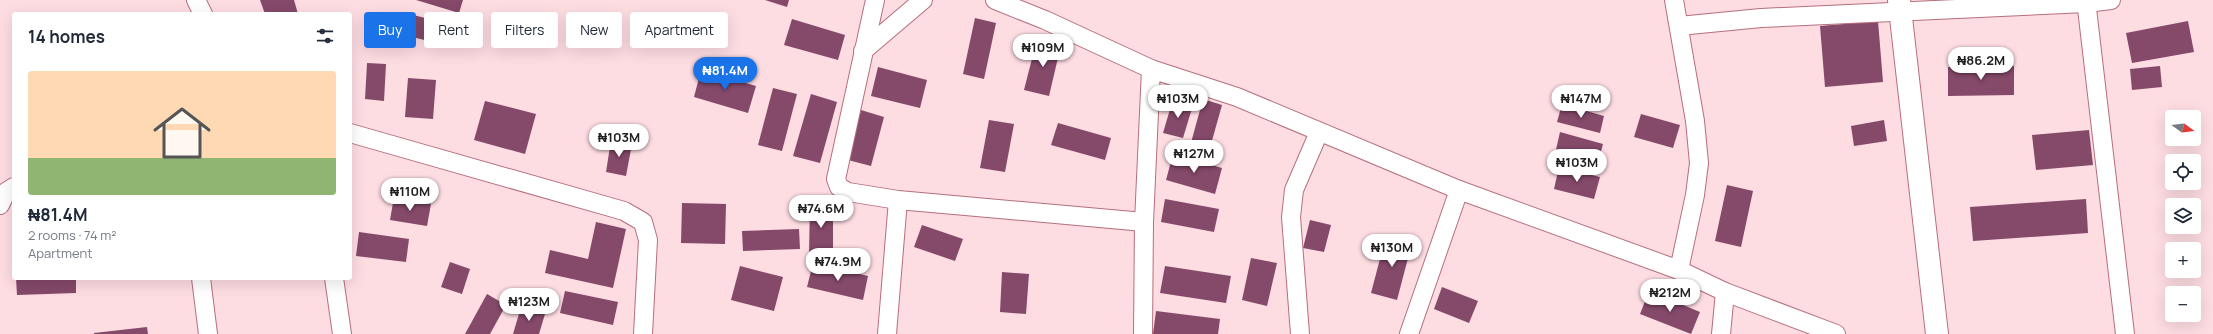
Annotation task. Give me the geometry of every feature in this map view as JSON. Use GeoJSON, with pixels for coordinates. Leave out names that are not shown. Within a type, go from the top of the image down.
{"type":"FeatureCollection","features":[{"type":"Feature","properties":{"kind":"street"},"geometry":{"type":"LineString","coordinates":[[196,0],[202,12]]}},
{"type":"Feature","properties":{"kind":"street"},"geometry":{"type":"LineString","coordinates":[[875,0],[836,179],[839,187],[848,192],[898,200],[1144,222]]}},
{"type":"Feature","properties":{"kind":"street"},"geometry":{"type":"LineString","coordinates":[[863,51],[923,0]]}},
{"type":"Feature","properties":{"kind":"street"},"geometry":{"type":"LineString","coordinates":[[994,0],[1045,20],[1151,69],[1237,97],[1459,190],[1679,270],[1725,292],[1836,334]]}},
{"type":"Feature","properties":{"kind":"street"},"geometry":{"type":"LineString","coordinates":[[1674,0],[1695,121],[1699,163],[1695,195],[1679,270]]}},
{"type":"Feature","properties":{"kind":"street"},"geometry":{"type":"LineString","coordinates":[[1679,26],[1900,5],[2111,0]]}},
{"type":"Feature","properties":{"kind":"street"},"geometry":{"type":"LineString","coordinates":[[2086,1],[2125,334]]}},
{"type":"Feature","properties":{"kind":"street"},"geometry":{"type":"LineString","coordinates":[[1900,5],[1937,334]]}},
{"type":"Feature","properties":{"kind":"street"},"geometry":{"type":"LineString","coordinates":[[1143,334],[1144,222],[1151,69]]}},
{"type":"Feature","properties":{"kind":"street"},"geometry":{"type":"LineString","coordinates":[[1300,334],[1291,217],[1292,200],[1319,132]]}},
{"type":"Feature","properties":{"kind":"street"},"geometry":{"type":"LineString","coordinates":[[352,134],[624,211],[643,222],[648,240],[643,334]]}},
{"type":"Feature","properties":{"kind":"street"},"geometry":{"type":"LineString","coordinates":[[0,205],[6,192],[12,188]]}},
{"type":"Feature","properties":{"kind":"street"},"geometry":{"type":"LineString","coordinates":[[1409,334],[1459,190]]}},
{"type":"Feature","properties":{"kind":"street"},"geometry":{"type":"LineString","coordinates":[[887,334],[898,200]]}},
{"type":"Feature","properties":{"kind":"street"},"geometry":{"type":"LineString","coordinates":[[200,280],[208,334]]}},
{"type":"Feature","properties":{"kind":"street"},"geometry":{"type":"LineString","coordinates":[[334,280],[342,334]]}},
{"type":"Feature","properties":{"kind":"street"},"geometry":{"type":"LineString","coordinates":[[1721,334],[1725,292]]}},
{"type":"Feature","properties":{"kind":"building"},"geometry":{"type":"Polygon","coordinates":[[[260,0],[294,0],[297,12],[264,12],[260,0]]]}},
{"type":"Feature","properties":{"kind":"building"},"geometry":{"type":"Polygon","coordinates":[[[416,0],[463,0],[459,12],[416,0]]]}},
{"type":"Feature","properties":{"kind":"building"},"geometry":{"type":"Polygon","coordinates":[[[765,0],[789,0],[787,7],[765,0]]]}},
{"type":"Feature","properties":{"kind":"building"},"geometry":{"type":"Polygon","coordinates":[[[416,16],[424,18],[424,40],[416,38],[416,16]]]}},
{"type":"Feature","properties":{"kind":"building"},"geometry":{"type":"Polygon","coordinates":[[[975,18],[996,23],[984,79],[963,74],[975,18]]]}},
{"type":"Feature","properties":{"kind":"building"},"geometry":{"type":"Polygon","coordinates":[[[792,19],[845,35],[838,60],[784,45],[792,19]]]}},
{"type":"Feature","properties":{"kind":"building"},"geometry":{"type":"Polygon","coordinates":[[[1878,21],[1883,82],[1825,87],[1820,26],[1878,21]]]}},
{"type":"Feature","properties":{"kind":"building"},"geometry":{"type":"Polygon","coordinates":[[[2188,21],[2194,52],[2132,63],[2126,33],[2188,21]]]}},
{"type":"Feature","properties":{"kind":"building"},"geometry":{"type":"Polygon","coordinates":[[[1037,39],[1061,45],[1049,96],[1024,90],[1037,39]]]}},
{"type":"Feature","properties":{"kind":"building"},"geometry":{"type":"Polygon","coordinates":[[[367,63],[386,64],[384,101],[365,99],[367,63]]]}},
{"type":"Feature","properties":{"kind":"building"},"geometry":{"type":"Polygon","coordinates":[[[2014,66],[2014,95],[1948,96],[1948,67],[2014,66]]]}},
{"type":"Feature","properties":{"kind":"building"},"geometry":{"type":"Polygon","coordinates":[[[2160,66],[2162,87],[2132,90],[2130,69],[2160,66]]]}},
{"type":"Feature","properties":{"kind":"building"},"geometry":{"type":"Polygon","coordinates":[[[878,67],[927,80],[920,108],[871,96],[878,67]]]}},
{"type":"Feature","properties":{"kind":"building"},"geometry":{"type":"Polygon","coordinates":[[[701,70],[756,86],[748,113],[694,97],[701,70]]]}},
{"type":"Feature","properties":{"kind":"building"},"geometry":{"type":"Polygon","coordinates":[[[408,78],[436,80],[433,119],[405,117],[408,78]]]}},
{"type":"Feature","properties":{"kind":"building"},"geometry":{"type":"Polygon","coordinates":[[[773,88],[797,94],[782,151],[758,145],[773,88]]]}},
{"type":"Feature","properties":{"kind":"building"},"geometry":{"type":"Polygon","coordinates":[[[811,94],[837,102],[820,163],[793,156],[811,94]]]}},
{"type":"Feature","properties":{"kind":"building"},"geometry":{"type":"Polygon","coordinates":[[[1173,99],[1193,105],[1183,138],[1163,133],[1173,99]]]}},
{"type":"Feature","properties":{"kind":"building"},"geometry":{"type":"Polygon","coordinates":[[[1203,99],[1222,105],[1208,155],[1189,150],[1203,99]]]}},
{"type":"Feature","properties":{"kind":"building"},"geometry":{"type":"Polygon","coordinates":[[[485,101],[536,114],[525,154],[474,140],[485,101]]]}},
{"type":"Feature","properties":{"kind":"building"},"geometry":{"type":"Polygon","coordinates":[[[1562,104],[1604,116],[1600,133],[1557,122],[1562,104]]]}},
{"type":"Feature","properties":{"kind":"building"},"geometry":{"type":"Polygon","coordinates":[[[861,110],[884,117],[871,166],[848,160],[861,110]]]}},
{"type":"Feature","properties":{"kind":"building"},"geometry":{"type":"Polygon","coordinates":[[[1641,114],[1680,125],[1673,148],[1634,137],[1641,114]]]}},
{"type":"Feature","properties":{"kind":"building"},"geometry":{"type":"Polygon","coordinates":[[[989,120],[1014,124],[1005,172],[980,168],[989,120]]]}},
{"type":"Feature","properties":{"kind":"building"},"geometry":{"type":"Polygon","coordinates":[[[1884,120],[1887,141],[1854,146],[1851,126],[1884,120]]]}},
{"type":"Feature","properties":{"kind":"building"},"geometry":{"type":"Polygon","coordinates":[[[1058,123],[1111,138],[1105,160],[1051,145],[1058,123]]]}},
{"type":"Feature","properties":{"kind":"building"},"geometry":{"type":"Polygon","coordinates":[[[2089,130],[2093,165],[2036,170],[2032,135],[2089,130]]]}},
{"type":"Feature","properties":{"kind":"building"},"geometry":{"type":"Polygon","coordinates":[[[1560,132],[1603,144],[1597,166],[1555,154],[1560,132]]]}},
{"type":"Feature","properties":{"kind":"building"},"geometry":{"type":"Polygon","coordinates":[[[611,140],[632,144],[626,176],[606,172],[611,140]]]}},
{"type":"Feature","properties":{"kind":"building"},"geometry":{"type":"Polygon","coordinates":[[[1173,154],[1222,168],[1215,194],[1166,180],[1173,154]]]}},
{"type":"Feature","properties":{"kind":"building"},"geometry":{"type":"Polygon","coordinates":[[[1559,167],[1600,177],[1594,199],[1554,189],[1559,167]]]}},
{"type":"Feature","properties":{"kind":"building"},"geometry":{"type":"Polygon","coordinates":[[[1727,185],[1753,191],[1741,247],[1715,241],[1727,185]]]}},
{"type":"Feature","properties":{"kind":"building"},"geometry":{"type":"Polygon","coordinates":[[[394,197],[431,204],[427,226],[390,220],[394,197]]]}},
{"type":"Feature","properties":{"kind":"building"},"geometry":{"type":"Polygon","coordinates":[[[1165,199],[1219,209],[1214,232],[1161,222],[1165,199]]]}},
{"type":"Feature","properties":{"kind":"building"},"geometry":{"type":"Polygon","coordinates":[[[2086,199],[2088,233],[1973,241],[1970,207],[2086,199]]]}},
{"type":"Feature","properties":{"kind":"building"},"geometry":{"type":"Polygon","coordinates":[[[810,202],[833,203],[833,255],[809,254],[810,202]]]}},
{"type":"Feature","properties":{"kind":"building"},"geometry":{"type":"Polygon","coordinates":[[[682,203],[726,204],[725,244],[681,243],[682,203]]]}},
{"type":"Feature","properties":{"kind":"building"},"geometry":{"type":"Polygon","coordinates":[[[1310,220],[1331,225],[1324,252],[1303,248],[1310,220]]]}},
{"type":"Feature","properties":{"kind":"building"},"geometry":{"type":"Polygon","coordinates":[[[596,222],[626,229],[613,288],[545,273],[550,250],[588,259],[596,222]]]}},
{"type":"Feature","properties":{"kind":"building"},"geometry":{"type":"Polygon","coordinates":[[[922,225],[963,239],[955,261],[914,247],[922,225]]]}},
{"type":"Feature","properties":{"kind":"building"},"geometry":{"type":"Polygon","coordinates":[[[799,229],[800,249],[743,251],[742,231],[799,229]]]}},
{"type":"Feature","properties":{"kind":"building"},"geometry":{"type":"Polygon","coordinates":[[[359,232],[409,239],[406,262],[356,256],[359,232]]]}},
{"type":"Feature","properties":{"kind":"building"},"geometry":{"type":"Polygon","coordinates":[[[1386,236],[1412,243],[1397,300],[1371,293],[1386,236]]]}},
{"type":"Feature","properties":{"kind":"building"},"geometry":{"type":"Polygon","coordinates":[[[1251,258],[1277,263],[1267,306],[1242,300],[1251,258]]]}},
{"type":"Feature","properties":{"kind":"building"},"geometry":{"type":"Polygon","coordinates":[[[450,262],[470,269],[462,294],[441,287],[450,262]]]}},
{"type":"Feature","properties":{"kind":"building"},"geometry":{"type":"Polygon","coordinates":[[[813,263],[868,276],[863,300],[807,287],[813,263]]]}},
{"type":"Feature","properties":{"kind":"building"},"geometry":{"type":"Polygon","coordinates":[[[740,266],[783,277],[774,311],[731,300],[740,266]]]}},
{"type":"Feature","properties":{"kind":"building"},"geometry":{"type":"Polygon","coordinates":[[[1165,266],[1231,276],[1226,303],[1160,293],[1165,266]]]}},
{"type":"Feature","properties":{"kind":"building"},"geometry":{"type":"Polygon","coordinates":[[[1002,272],[1029,274],[1026,314],[1000,312],[1002,272]]]}},
{"type":"Feature","properties":{"kind":"building"},"geometry":{"type":"Polygon","coordinates":[[[16,280],[76,280],[76,293],[17,295],[16,280]]]}},
{"type":"Feature","properties":{"kind":"building"},"geometry":{"type":"Polygon","coordinates":[[[1442,287],[1478,301],[1469,323],[1434,309],[1442,287]]]}},
{"type":"Feature","properties":{"kind":"building"},"geometry":{"type":"Polygon","coordinates":[[[565,291],[618,302],[613,325],[560,313],[565,291]]]}},
{"type":"Feature","properties":{"kind":"building"},"geometry":{"type":"Polygon","coordinates":[[[1649,291],[1700,312],[1691,334],[1640,314],[1649,291]]]}},
{"type":"Feature","properties":{"kind":"building"},"geometry":{"type":"Polygon","coordinates":[[[487,294],[506,305],[490,334],[465,334],[487,294]]]}},
{"type":"Feature","properties":{"kind":"building"},"geometry":{"type":"Polygon","coordinates":[[[521,307],[545,314],[539,334],[513,334],[521,307]]]}},
{"type":"Feature","properties":{"kind":"building"},"geometry":{"type":"Polygon","coordinates":[[[1156,311],[1220,319],[1218,334],[1153,334],[1156,311]]]}},
{"type":"Feature","properties":{"kind":"building"},"geometry":{"type":"Polygon","coordinates":[[[147,327],[148,334],[94,334],[94,333],[147,327]]]}}]}
